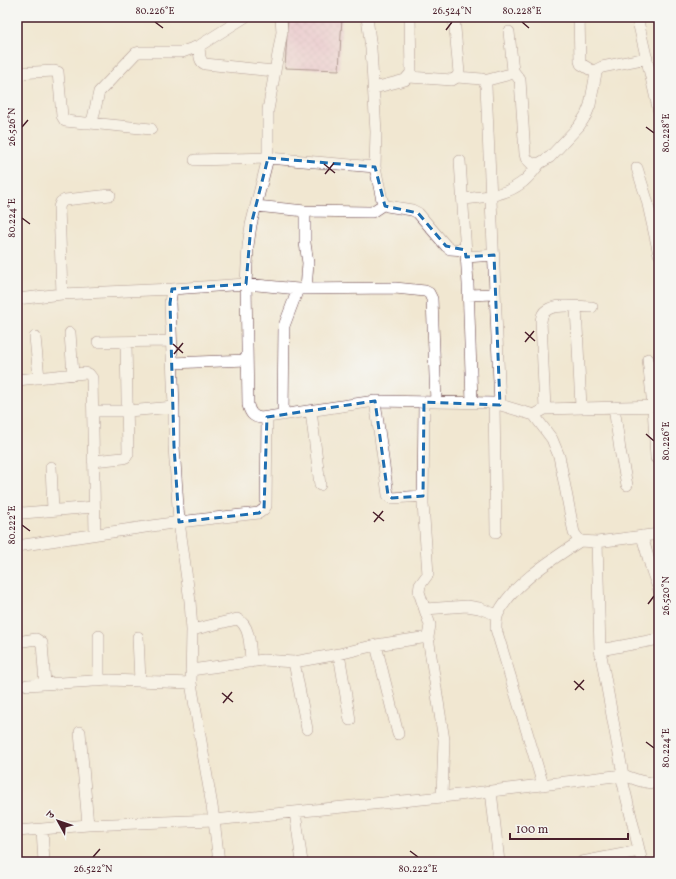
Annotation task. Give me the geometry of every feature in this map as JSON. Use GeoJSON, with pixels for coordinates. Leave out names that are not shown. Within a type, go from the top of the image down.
{"type":"FeatureCollection","features":[{"type":"Feature","properties":{"kind":"street"},"geometry":{"type":"LineString","coordinates":[[90,123],[93,118],[99,92],[136,54],[140,52],[182,52],[199,46],[245,17]]}},
{"type":"Feature","properties":{"kind":"street"},"geometry":{"type":"LineString","coordinates":[[281,17],[282,32],[268,110],[268,158],[251,225],[246,284],[249,410],[256,417],[267,417],[375,401],[472,402],[497,404],[534,415],[552,439],[559,456],[574,533],[580,541]]}},
{"type":"Feature","properties":{"kind":"street"},"geometry":{"type":"LineString","coordinates":[[367,17],[374,88],[376,132],[375,167],[384,204],[387,206],[412,210],[422,216],[450,249],[466,254],[494,255]]}},
{"type":"Feature","properties":{"kind":"street"},"geometry":{"type":"LineString","coordinates":[[374,88],[405,80],[409,77],[411,73],[410,17]]}},
{"type":"Feature","properties":{"kind":"street"},"geometry":{"type":"LineString","coordinates":[[454,17],[458,73],[456,77]]}},
{"type":"Feature","properties":{"kind":"street"},"geometry":{"type":"LineString","coordinates":[[579,17],[580,61],[581,64],[596,73]]}},
{"type":"Feature","properties":{"kind":"street"},"geometry":{"type":"LineString","coordinates":[[637,17],[659,112]]}},
{"type":"Feature","properties":{"kind":"street"},"geometry":{"type":"LineString","coordinates":[[508,32],[512,70],[519,76],[520,80],[525,154],[526,158],[532,164],[540,163]]}},
{"type":"Feature","properties":{"kind":"street"},"geometry":{"type":"LineString","coordinates":[[199,46],[200,60],[202,63],[274,71]]}},
{"type":"Feature","properties":{"kind":"street"},"geometry":{"type":"LineString","coordinates":[[463,199],[492,196],[508,192],[522,184],[540,163],[550,157],[579,126],[590,105],[598,69],[646,58]]}},
{"type":"Feature","properties":{"kind":"street"},"geometry":{"type":"LineString","coordinates":[[17,73],[58,72],[62,116],[65,121],[151,129]]}},
{"type":"Feature","properties":{"kind":"street"},"geometry":{"type":"LineString","coordinates":[[409,77],[452,80],[456,77],[484,80],[514,73]]}},
{"type":"Feature","properties":{"kind":"street"},"geometry":{"type":"LineString","coordinates":[[484,80],[486,86],[494,255],[497,404],[496,532]]}},
{"type":"Feature","properties":{"kind":"street"},"geometry":{"type":"LineString","coordinates":[[195,160],[268,158],[375,167]]}},
{"type":"Feature","properties":{"kind":"street"},"geometry":{"type":"LineString","coordinates":[[460,161],[466,254],[472,402]]}},
{"type":"Feature","properties":{"kind":"street"},"geometry":{"type":"LineString","coordinates":[[637,168],[647,200],[659,254]]}},
{"type":"Feature","properties":{"kind":"street"},"geometry":{"type":"LineString","coordinates":[[62,294],[59,207],[61,202],[65,200],[110,195]]}},
{"type":"Feature","properties":{"kind":"street"},"geometry":{"type":"LineString","coordinates":[[256,206],[305,211],[372,212],[384,204]]}},
{"type":"Feature","properties":{"kind":"street"},"geometry":{"type":"LineString","coordinates":[[283,415],[284,326],[302,289],[308,263],[305,244],[305,211]]}},
{"type":"Feature","properties":{"kind":"street"},"geometry":{"type":"LineString","coordinates":[[17,299],[62,294],[246,284],[302,289],[395,288],[425,291],[429,293],[432,299],[436,402]]}},
{"type":"Feature","properties":{"kind":"street"},"geometry":{"type":"LineString","coordinates":[[172,289],[170,303],[174,446],[179,522],[190,601],[192,630],[191,683],[212,806],[219,862]]}},
{"type":"Feature","properties":{"kind":"street"},"geometry":{"type":"LineString","coordinates":[[468,296],[495,294]]}},
{"type":"Feature","properties":{"kind":"street"},"geometry":{"type":"LineString","coordinates":[[544,409],[542,314],[547,309],[557,306],[592,307]]}},
{"type":"Feature","properties":{"kind":"street"},"geometry":{"type":"LineString","coordinates":[[576,306],[581,407]]}},
{"type":"Feature","properties":{"kind":"street"},"geometry":{"type":"LineString","coordinates":[[70,333],[73,374]]}},
{"type":"Feature","properties":{"kind":"street"},"geometry":{"type":"LineString","coordinates":[[35,337],[39,378]]}},
{"type":"Feature","properties":{"kind":"street"},"geometry":{"type":"LineString","coordinates":[[98,342],[171,341]]}},
{"type":"Feature","properties":{"kind":"street"},"geometry":{"type":"LineString","coordinates":[[93,461],[126,457],[128,454],[126,342]]}},
{"type":"Feature","properties":{"kind":"street"},"geometry":{"type":"LineString","coordinates":[[648,359],[656,406],[656,458]]}},
{"type":"Feature","properties":{"kind":"street"},"geometry":{"type":"LineString","coordinates":[[172,363],[247,360]]}},
{"type":"Feature","properties":{"kind":"street"},"geometry":{"type":"LineString","coordinates":[[17,380],[85,373],[89,374],[92,378],[95,534]]}},
{"type":"Feature","properties":{"kind":"street"},"geometry":{"type":"LineString","coordinates":[[375,401],[388,495],[392,498],[423,496]]}},
{"type":"Feature","properties":{"kind":"street"},"geometry":{"type":"LineString","coordinates":[[424,402],[423,496],[428,574],[419,588],[430,625],[428,637],[444,740],[442,797]]}},
{"type":"Feature","properties":{"kind":"street"},"geometry":{"type":"LineString","coordinates":[[534,415],[544,409],[656,406]]}},
{"type":"Feature","properties":{"kind":"street"},"geometry":{"type":"LineString","coordinates":[[93,411],[174,407]]}},
{"type":"Feature","properties":{"kind":"street"},"geometry":{"type":"LineString","coordinates":[[614,407],[627,485]]}},
{"type":"Feature","properties":{"kind":"street"},"geometry":{"type":"LineString","coordinates":[[311,411],[320,485]]}},
{"type":"Feature","properties":{"kind":"street"},"geometry":{"type":"LineString","coordinates":[[17,546],[179,522],[259,513],[266,506],[267,417]]}},
{"type":"Feature","properties":{"kind":"street"},"geometry":{"type":"LineString","coordinates":[[51,468],[53,510]]}},
{"type":"Feature","properties":{"kind":"street"},"geometry":{"type":"LineString","coordinates":[[17,510],[18,512],[23,513],[94,506]]}},
{"type":"Feature","properties":{"kind":"street"},"geometry":{"type":"LineString","coordinates":[[543,785],[496,629],[497,615],[507,599],[542,566],[580,541],[597,542],[659,534]]}},
{"type":"Feature","properties":{"kind":"street"},"geometry":{"type":"LineString","coordinates":[[642,536],[659,590]]}},
{"type":"Feature","properties":{"kind":"street"},"geometry":{"type":"LineString","coordinates":[[582,862],[640,856],[622,775],[600,650],[597,542]]}},
{"type":"Feature","properties":{"kind":"street"},"geometry":{"type":"LineString","coordinates":[[425,609],[467,606],[479,608],[497,615]]}},
{"type":"Feature","properties":{"kind":"street"},"geometry":{"type":"LineString","coordinates":[[192,630],[240,620],[244,623],[247,629],[251,662]]}},
{"type":"Feature","properties":{"kind":"street"},"geometry":{"type":"LineString","coordinates":[[99,636],[99,681]]}},
{"type":"Feature","properties":{"kind":"street"},"geometry":{"type":"LineString","coordinates":[[138,637],[140,681]]}},
{"type":"Feature","properties":{"kind":"street"},"geometry":{"type":"LineString","coordinates":[[191,670],[263,660],[294,662],[339,654],[376,645],[428,637]]}},
{"type":"Feature","properties":{"kind":"street"},"geometry":{"type":"LineString","coordinates":[[17,642],[36,640],[42,643],[45,684]]}},
{"type":"Feature","properties":{"kind":"street"},"geometry":{"type":"LineString","coordinates":[[600,650],[654,640]]}},
{"type":"Feature","properties":{"kind":"street"},"geometry":{"type":"LineString","coordinates":[[376,645],[398,734]]}},
{"type":"Feature","properties":{"kind":"street"},"geometry":{"type":"LineString","coordinates":[[339,654],[350,720]]}},
{"type":"Feature","properties":{"kind":"street"},"geometry":{"type":"LineString","coordinates":[[294,662],[307,729]]}},
{"type":"Feature","properties":{"kind":"street"},"geometry":{"type":"LineString","coordinates":[[27,685],[99,681],[191,683]]}},
{"type":"Feature","properties":{"kind":"street"},"geometry":{"type":"LineString","coordinates":[[80,732],[88,825]]}},
{"type":"Feature","properties":{"kind":"street"},"geometry":{"type":"LineString","coordinates":[[17,831],[88,825],[214,820],[442,797],[622,775],[653,784],[659,783]]}},
{"type":"Feature","properties":{"kind":"street"},"geometry":{"type":"LineString","coordinates":[[491,791],[499,862]]}},
{"type":"Feature","properties":{"kind":"street"},"geometry":{"type":"LineString","coordinates":[[295,812],[302,862]]}},
{"type":"Feature","properties":{"kind":"street"},"geometry":{"type":"LineString","coordinates":[[42,829],[44,862]]}},
{"type":"Feature","properties":{"kind":"highlighted area"},"geometry":{"type":"Polygon","coordinates":[[[268,158],[375,167],[385,206],[418,213],[446,246],[465,250],[466,257],[494,255],[500,405],[424,402],[423,496],[392,498],[388,495],[375,401],[267,417],[264,509],[259,513],[179,522],[174,446],[170,303],[172,289],[246,284],[251,225],[268,158]]]}},
{"type":"Feature","properties":{"kind":"building"},"geometry":{"type":"Polygon","coordinates":[[[288,17],[342,17],[339,70],[285,68],[288,17]]]}}]}
